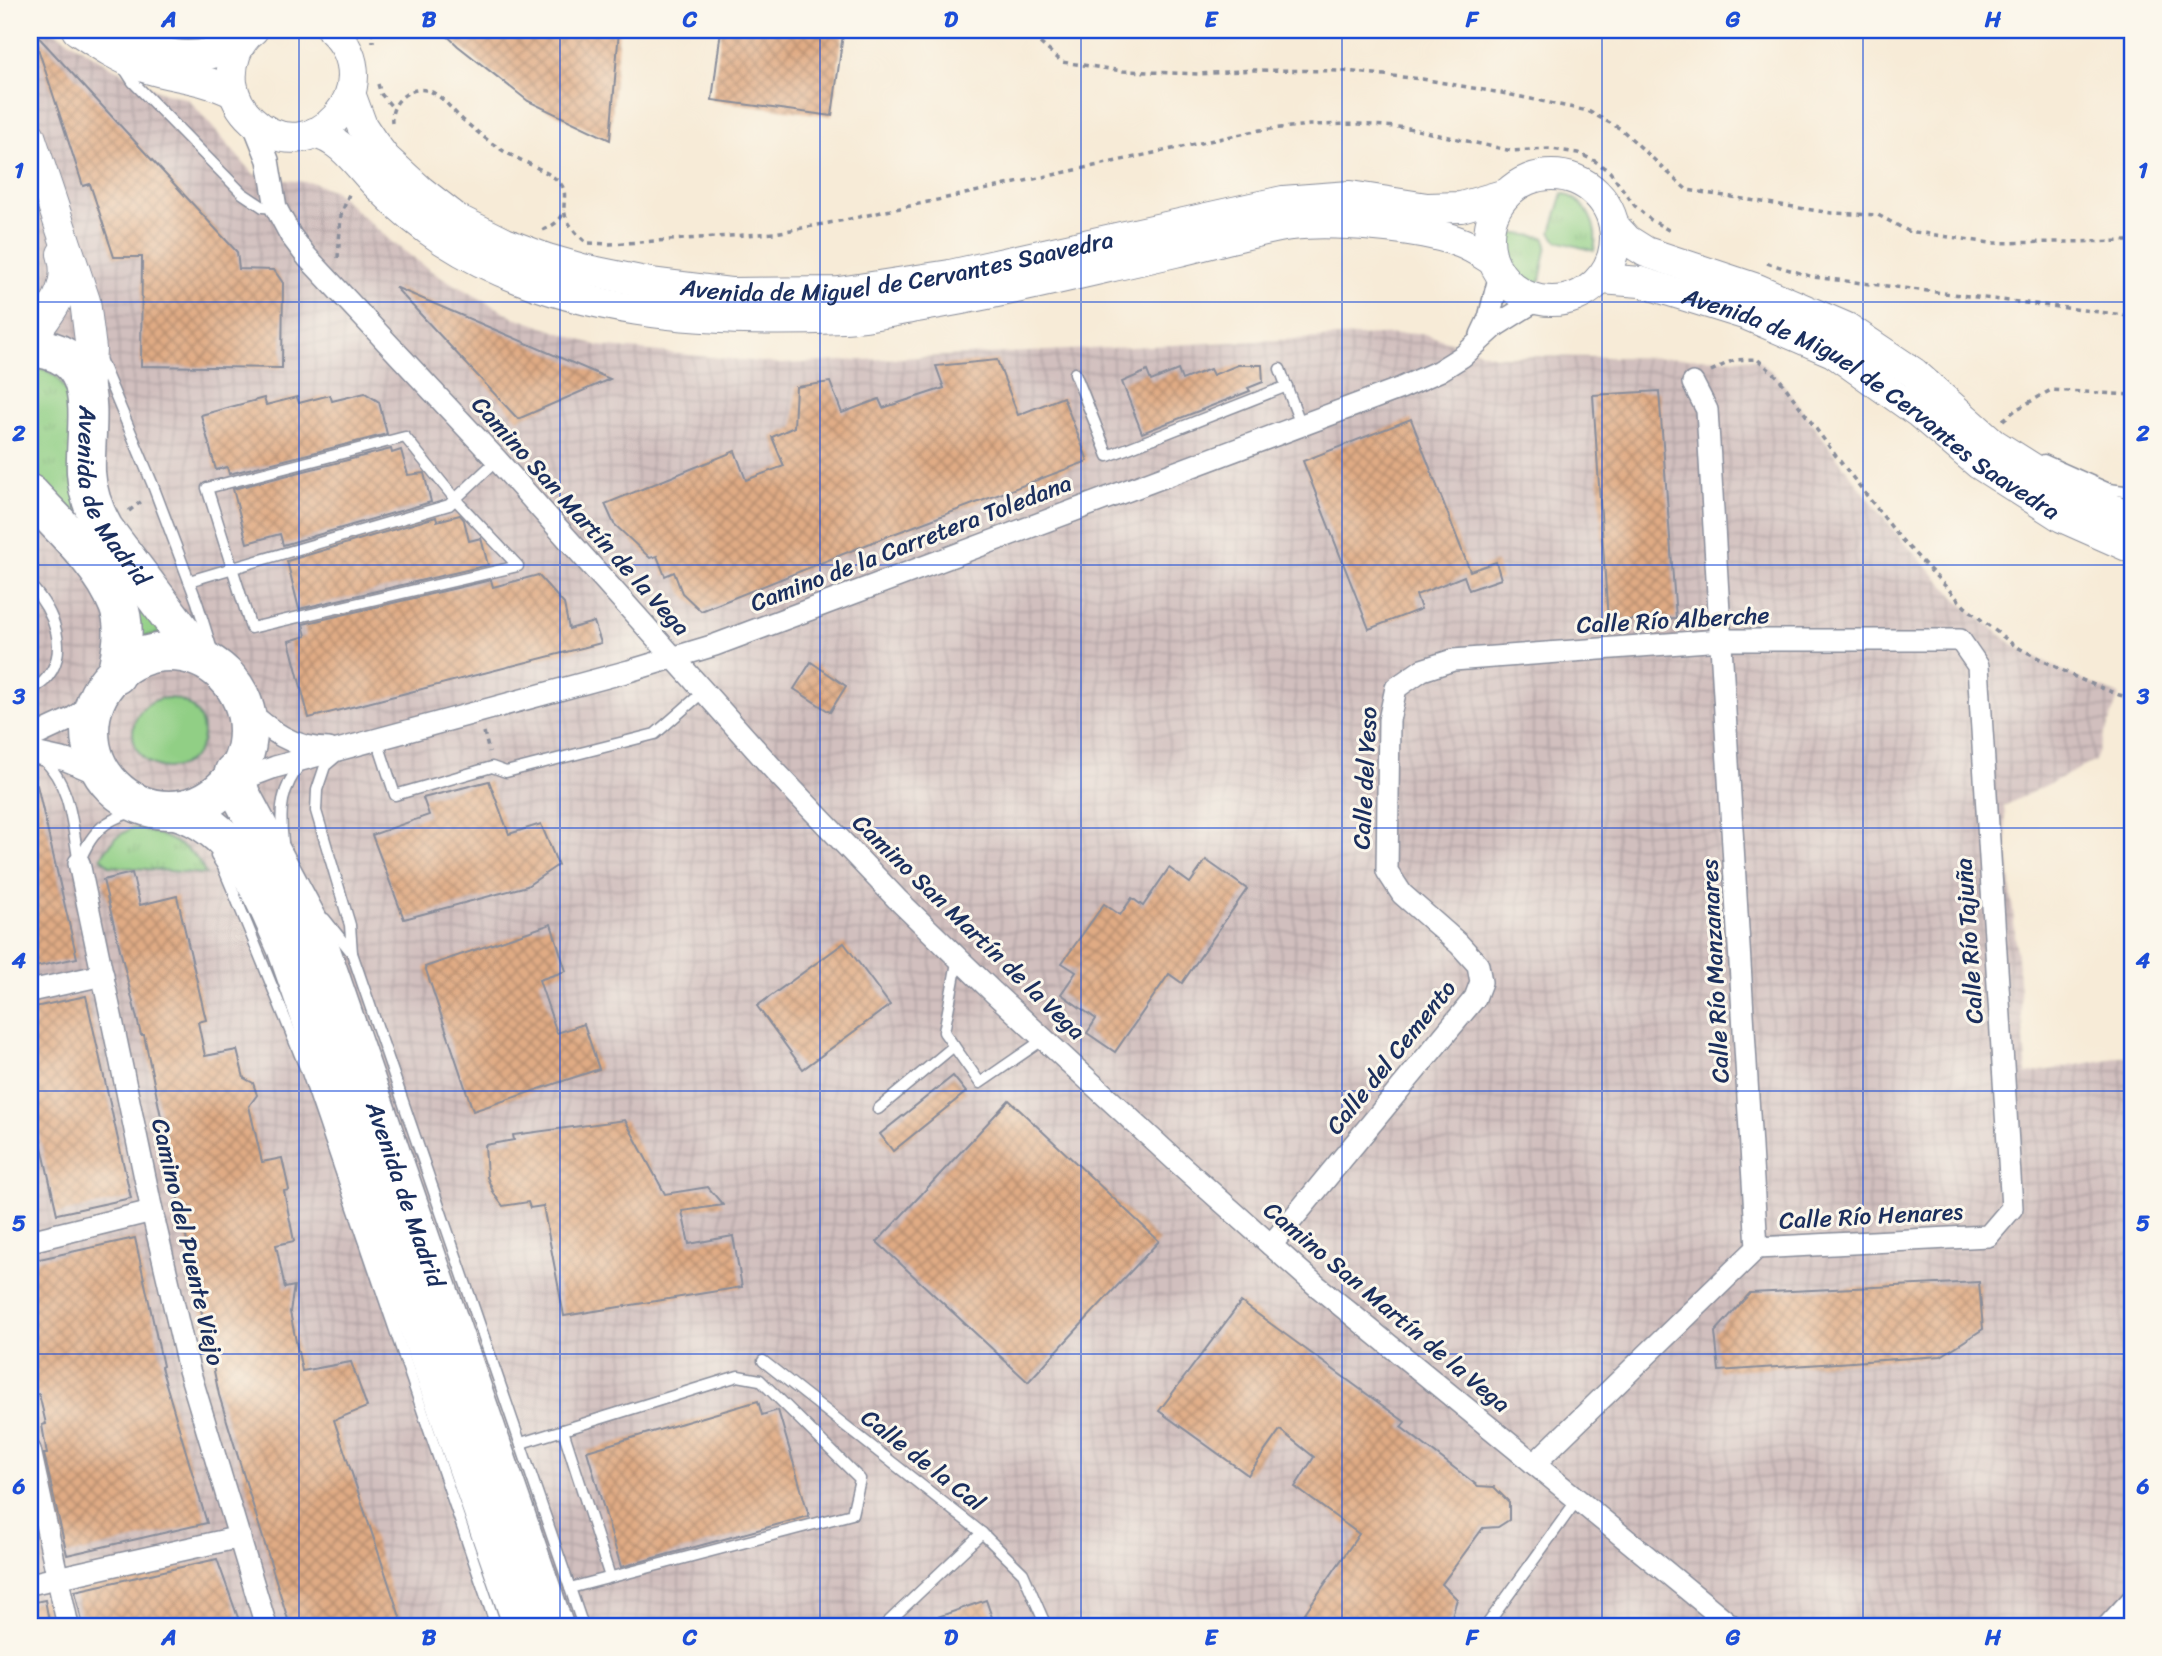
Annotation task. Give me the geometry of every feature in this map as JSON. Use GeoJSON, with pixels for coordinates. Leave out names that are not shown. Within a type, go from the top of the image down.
{"type":"FeatureCollection","features":[{"type":"Feature","properties":{"kind":"highway","name":"Avenida de Madrid"},"geometry":{"type":"LineString","coordinates":[[30,347],[48,349],[71,362],[79,371],[88,395],[86,472],[94,510],[104,529],[207,660]]}},
{"type":"Feature","properties":{"kind":"highway","name":"Avenida de Madrid"},"geometry":{"type":"LineString","coordinates":[[30,494],[80,548],[104,579],[119,607],[122,652],[108,687]]}},
{"type":"Feature","properties":{"kind":"highway"},"geometry":{"type":"LineString","coordinates":[[182,652],[207,660],[226,676],[244,707],[246,747],[230,781],[210,798],[178,816],[127,801],[101,775],[89,736],[91,721],[108,687],[129,664],[154,654],[182,652]]}},
{"type":"Feature","properties":{"kind":"highway","name":"Avenida de Madrid"},"geometry":{"type":"LineString","coordinates":[[230,781],[294,892],[316,936],[554,1626]]}},
{"type":"Feature","properties":{"kind":"highway","name":"Avenida de Madrid"},"geometry":{"type":"LineString","coordinates":[[178,816],[207,824],[226,839],[244,863],[266,902],[285,947],[523,1626]]}},
{"type":"Feature","properties":{"kind":"main road"},"geometry":{"type":"LineString","coordinates":[[77,30],[118,43],[145,46],[178,57],[202,56],[245,39]]}},
{"type":"Feature","properties":{"kind":"main road"},"geometry":{"type":"LineString","coordinates":[[305,135],[337,118],[351,96],[353,69],[343,36]]}},
{"type":"Feature","properties":{"kind":"main road"},"geometry":{"type":"LineString","coordinates":[[245,39],[232,69],[234,93],[252,120]]}},
{"type":"Feature","properties":{"kind":"main road"},"geometry":{"type":"LineString","coordinates":[[118,43],[146,68],[216,84],[234,93]]}},
{"type":"Feature","properties":{"kind":"main road","name":"Avenida de Miguel de Cervantes Saavedra"},"geometry":{"type":"LineString","coordinates":[[351,96],[362,126],[385,158],[457,219],[505,243],[582,269],[650,283],[730,293],[839,292],[950,275],[1283,201],[1350,196],[1427,208],[1461,207],[1506,194]]}},
{"type":"Feature","properties":{"kind":"main road","name":"Avenida de Miguel de Cervantes Saavedra"},"geometry":{"type":"LineString","coordinates":[[252,120],[275,135],[305,135],[331,139],[405,212],[443,240],[526,282],[567,296],[661,314],[734,320],[847,318],[961,300],[1292,225],[1355,224],[1421,232],[1457,241],[1496,267]]}},
{"type":"Feature","properties":{"kind":"main road"},"geometry":{"type":"LineString","coordinates":[[30,136],[85,301],[91,349],[88,395]]}},
{"type":"Feature","properties":{"kind":"main road"},"geometry":{"type":"LineString","coordinates":[[30,162],[66,268],[57,300],[30,339]]}},
{"type":"Feature","properties":{"kind":"main road"},"geometry":{"type":"LineString","coordinates":[[1560,174],[1588,186],[1600,197],[1614,226],[1612,256],[1601,278],[1584,293],[1563,301],[1537,300],[1514,289],[1496,267],[1489,236],[1493,214],[1506,194],[1522,182],[1545,175],[1560,174]]}},
{"type":"Feature","properties":{"kind":"main road","name":"Avenida de Miguel de Cervantes Saavedra"},"geometry":{"type":"LineString","coordinates":[[1614,226],[1627,240],[1646,253],[1757,289],[1847,328],[1914,373],[1993,444],[2072,493],[2132,517]]}},
{"type":"Feature","properties":{"kind":"main road","name":"Avenida de Miguel de Cervantes Saavedra"},"geometry":{"type":"LineString","coordinates":[[1601,278],[1642,282],[1746,315],[1833,352],[1919,413],[1979,464],[2062,517],[2132,548]]}},
{"type":"Feature","properties":{"kind":"street","name":"Camino San Martín de la Vega"},"geometry":{"type":"LineString","coordinates":[[252,120],[272,174],[276,208],[291,236],[307,257],[497,460],[703,692],[887,889],[1044,1039],[1317,1286],[1731,1626]]}},
{"type":"Feature","properties":{"kind":"street","name":"Camino San Martín de la Vega"},"geometry":{"type":"LineString","coordinates":[[272,174],[274,156],[278,150],[284,143],[305,135]]}},
{"type":"Feature","properties":{"kind":"street"},"geometry":{"type":"LineString","coordinates":[[1478,344],[1489,318],[1496,267]]}},
{"type":"Feature","properties":{"kind":"street","name":"Camino de la Carretera Toledana"},"geometry":{"type":"LineString","coordinates":[[230,781],[715,645],[1401,388],[1439,371],[1463,356],[1510,315],[1537,300]]}},
{"type":"Feature","properties":{"kind":"street","name":"Calle Río Manzanares"},"geometry":{"type":"LineString","coordinates":[[1693,383],[1707,410],[1757,1248]]}},
{"type":"Feature","properties":{"kind":"street","name":"Calle Río Alberche"},"geometry":{"type":"LineString","coordinates":[[1396,688],[1422,670],[1453,660],[1721,640],[1960,640]]}},
{"type":"Feature","properties":{"kind":"street","name":"Calle Río Tajuña"},"geometry":{"type":"LineString","coordinates":[[1960,640],[1978,666],[2012,1208],[1988,1236]]}},
{"type":"Feature","properties":{"kind":"street"},"geometry":{"type":"LineString","coordinates":[[32,748],[73,718],[108,687]]}},
{"type":"Feature","properties":{"kind":"street","name":"Calle del Yeso"},"geometry":{"type":"LineString","coordinates":[[1387,871],[1389,720],[1396,688]]}},
{"type":"Feature","properties":{"kind":"street","name":"Camino de la Carretera Toledana"},"geometry":{"type":"LineString","coordinates":[[244,707],[287,741],[313,748],[345,749]]}},
{"type":"Feature","properties":{"kind":"street"},"geometry":{"type":"LineString","coordinates":[[32,748],[101,775]]}},
{"type":"Feature","properties":{"kind":"street","name":"Camino del Puente Viejo"},"geometry":{"type":"LineString","coordinates":[[79,863],[152,1211],[189,1370],[266,1626]]}},
{"type":"Feature","properties":{"kind":"street","name":"Calle del Cemento"},"geometry":{"type":"LineString","coordinates":[[1271,1245],[1475,999],[1481,982],[1478,965],[1459,944],[1402,894],[1387,871]]}},
{"type":"Feature","properties":{"kind":"street"},"geometry":{"type":"LineString","coordinates":[[30,990],[103,975]]}},
{"type":"Feature","properties":{"kind":"street"},"geometry":{"type":"LineString","coordinates":[[30,1241],[152,1211]]}},
{"type":"Feature","properties":{"kind":"street","name":"Calle Río Henares"},"geometry":{"type":"LineString","coordinates":[[1757,1248],[1988,1236]]}},
{"type":"Feature","properties":{"kind":"street"},"geometry":{"type":"LineString","coordinates":[[1534,1464],[1757,1248]]}},
{"type":"Feature","properties":{"kind":"street"},"geometry":{"type":"LineString","coordinates":[[30,1450],[68,1626]]}},
{"type":"Feature","properties":{"kind":"street"},"geometry":{"type":"LineString","coordinates":[[30,1584],[240,1537]]}},
{"type":"Feature","properties":{"kind":"street"},"geometry":{"type":"LineString","coordinates":[[2108,1626],[2132,1600]]}},
{"type":"Feature","properties":{"kind":"lane"},"geometry":{"type":"LineString","coordinates":[[118,43],[122,65],[133,82],[242,193],[264,207],[276,208]]}},
{"type":"Feature","properties":{"kind":"lane"},"geometry":{"type":"LineString","coordinates":[[91,349],[103,363],[189,581],[211,644],[207,660]]}},
{"type":"Feature","properties":{"kind":"lane"},"geometry":{"type":"LineString","coordinates":[[1280,369],[1301,425]]}},
{"type":"Feature","properties":{"kind":"lane"},"geometry":{"type":"LineString","coordinates":[[1075,373],[1108,456],[1287,386]]}},
{"type":"Feature","properties":{"kind":"lane"},"geometry":{"type":"LineString","coordinates":[[1936,393],[2003,435]]}},
{"type":"Feature","properties":{"kind":"lane"},"geometry":{"type":"LineString","coordinates":[[404,437],[455,499],[518,566],[251,628],[207,488],[404,437]]}},
{"type":"Feature","properties":{"kind":"lane"},"geometry":{"type":"LineString","coordinates":[[2035,456],[2109,489],[2132,492]]}},
{"type":"Feature","properties":{"kind":"lane"},"geometry":{"type":"LineString","coordinates":[[189,581],[449,505],[497,460]]}},
{"type":"Feature","properties":{"kind":"lane"},"geometry":{"type":"LineString","coordinates":[[30,585],[52,616],[58,636],[57,658],[44,681],[30,690]]}},
{"type":"Feature","properties":{"kind":"lane"},"geometry":{"type":"LineString","coordinates":[[377,740],[395,795],[492,767],[506,772],[655,734],[703,692]]}},
{"type":"Feature","properties":{"kind":"lane"},"geometry":{"type":"LineString","coordinates":[[32,748],[58,777],[71,811],[79,863]]}},
{"type":"Feature","properties":{"kind":"lane"},"geometry":{"type":"LineString","coordinates":[[345,749],[325,766],[317,790],[316,811],[350,925],[352,953],[583,1626]]}},
{"type":"Feature","properties":{"kind":"lane"},"geometry":{"type":"LineString","coordinates":[[304,760],[293,774],[281,804],[284,853],[294,892],[318,912],[352,953]]}},
{"type":"Feature","properties":{"kind":"lane"},"geometry":{"type":"LineString","coordinates":[[79,863],[88,841],[102,825],[117,817],[178,816]]}},
{"type":"Feature","properties":{"kind":"lane"},"geometry":{"type":"LineString","coordinates":[[209,845],[223,867],[306,1070],[496,1626]]}},
{"type":"Feature","properties":{"kind":"lane"},"geometry":{"type":"LineString","coordinates":[[958,957],[944,1032],[980,1083],[1044,1039]]}},
{"type":"Feature","properties":{"kind":"lane"},"geometry":{"type":"LineString","coordinates":[[878,1109],[954,1046]]}},
{"type":"Feature","properties":{"kind":"lane","name":"Calle de la Cal"},"geometry":{"type":"LineString","coordinates":[[764,1362],[982,1534],[884,1626]]}},
{"type":"Feature","properties":{"kind":"lane"},"geometry":{"type":"LineString","coordinates":[[521,1443],[738,1376],[760,1380],[860,1479],[852,1514],[570,1588]]}},
{"type":"Feature","properties":{"kind":"lane"},"geometry":{"type":"LineString","coordinates":[[563,1430],[610,1577]]}},
{"type":"Feature","properties":{"kind":"lane"},"geometry":{"type":"LineString","coordinates":[[1486,1626],[1577,1500]]}},
{"type":"Feature","properties":{"kind":"lane"},"geometry":{"type":"LineString","coordinates":[[982,1534],[1023,1573],[1046,1626]]}},
{"type":"Feature","properties":{"kind":"path"},"geometry":{"type":"LineString","coordinates":[[1025,30],[1062,62],[1123,71],[1199,74],[1254,70],[1345,71],[1434,81],[1588,111],[1621,130],[1686,190],[1831,213],[1878,215],[1908,231],[1991,243],[2132,241]]}},
{"type":"Feature","properties":{"kind":"path"},"geometry":{"type":"LineString","coordinates":[[393,127],[391,116],[400,99],[416,90],[426,90],[436,95],[487,140],[561,184],[565,192],[563,217],[540,231],[552,234]]}},
{"type":"Feature","properties":{"kind":"path"},"geometry":{"type":"LineString","coordinates":[[339,291],[338,247],[341,215],[350,191],[366,175]]}},
{"type":"Feature","properties":{"kind":"path"},"geometry":{"type":"LineString","coordinates":[[564,208],[573,229],[587,243],[576,240]]}},
{"type":"Feature","properties":{"kind":"path"},"geometry":{"type":"LineString","coordinates":[[1693,383],[1734,360],[1757,359],[1779,377],[1900,538],[1965,607],[2015,646],[2077,678],[2132,698]]}},
{"type":"Feature","properties":{"kind":"path"},"geometry":{"type":"LineString","coordinates":[[1992,428],[2017,409],[2050,390],[2132,395]]}},
{"type":"Feature","properties":{"kind":"path"},"geometry":{"type":"LineString","coordinates":[[479,713],[492,767]]}},
{"type":"Feature","properties":{"kind":"shaded area"},"geometry":{"type":"Polygon","coordinates":[[[30,30],[52,30],[111,67],[159,91],[188,99],[253,174],[314,183],[334,191],[393,243],[437,275],[514,317],[599,346],[781,364],[1421,333],[1495,356],[1757,359],[1778,377],[1900,538],[1965,607],[2015,646],[2077,678],[2119,695],[2095,761],[2004,806],[2027,1074],[2132,1055],[2132,1626],[30,1626],[30,30]]]}},
{"type":"Feature","properties":{"kind":"green space"},"geometry":{"type":"Polygon","coordinates":[[[1563,193],[1579,202],[1590,216],[1595,233],[1594,251],[1557,241],[1551,232],[1563,193]]]}},
{"type":"Feature","properties":{"kind":"green space"},"geometry":{"type":"Polygon","coordinates":[[[1501,232],[1544,237],[1547,245],[1539,286],[1523,278],[1511,265],[1501,232]]]}},
{"type":"Feature","properties":{"kind":"green space"},"geometry":{"type":"Polygon","coordinates":[[[44,369],[57,377],[69,395],[163,632],[139,638],[30,478],[30,370],[44,369]]]}},
{"type":"Feature","properties":{"kind":"green space"},"geometry":{"type":"Polygon","coordinates":[[[168,698],[193,708],[203,733],[193,758],[168,768],[143,758],[133,733],[143,708],[168,698]]]}},
{"type":"Feature","properties":{"kind":"green space"},"geometry":{"type":"Polygon","coordinates":[[[132,828],[158,834],[176,843],[192,853],[206,874],[110,866],[101,857],[115,838],[132,828]]]}},
{"type":"Feature","properties":{"kind":"building"},"geometry":{"type":"Polygon","coordinates":[[[32,30],[237,252],[239,269],[274,270],[283,283],[282,368],[141,366],[142,257],[114,257],[90,184],[83,186],[32,30]]]}},
{"type":"Feature","properties":{"kind":"building"},"geometry":{"type":"Polygon","coordinates":[[[441,30],[619,30],[610,140],[528,101],[441,30]]]}},
{"type":"Feature","properties":{"kind":"building"},"geometry":{"type":"Polygon","coordinates":[[[721,30],[813,30],[843,34],[832,116],[712,100],[721,30]]]}},
{"type":"Feature","properties":{"kind":"building"},"geometry":{"type":"Polygon","coordinates":[[[395,287],[610,379],[518,419],[395,287]]]}},
{"type":"Feature","properties":{"kind":"building"},"geometry":{"type":"Polygon","coordinates":[[[997,360],[1018,415],[1063,397],[1088,461],[888,536],[701,611],[682,593],[674,572],[665,576],[657,556],[650,558],[614,524],[605,504],[735,451],[746,480],[784,466],[772,437],[794,427],[796,387],[830,382],[842,413],[879,399],[883,408],[944,388],[936,366],[997,360]]]}},
{"type":"Feature","properties":{"kind":"building"},"geometry":{"type":"Polygon","coordinates":[[[1238,365],[1262,365],[1263,382],[1248,388],[1250,391],[1142,433],[1122,382],[1147,371],[1151,381],[1178,370],[1182,380],[1210,369],[1213,375],[1238,365]]]}},
{"type":"Feature","properties":{"kind":"building"},"geometry":{"type":"Polygon","coordinates":[[[1659,391],[1676,618],[1608,621],[1593,395],[1659,391]]]}},
{"type":"Feature","properties":{"kind":"building"},"geometry":{"type":"Polygon","coordinates":[[[365,393],[379,402],[387,434],[229,474],[227,467],[216,470],[201,415],[264,398],[266,405],[297,397],[299,403],[330,395],[332,401],[365,393]]]}},
{"type":"Feature","properties":{"kind":"building"},"geometry":{"type":"Polygon","coordinates":[[[1411,419],[1470,571],[1496,562],[1501,579],[1469,590],[1464,576],[1416,595],[1421,609],[1369,629],[1303,461],[1411,419]]]}},
{"type":"Feature","properties":{"kind":"building"},"geometry":{"type":"Polygon","coordinates":[[[391,449],[392,453],[401,450],[408,475],[424,473],[431,502],[283,545],[280,534],[247,543],[233,489],[391,449]]]}},
{"type":"Feature","properties":{"kind":"building"},"geometry":{"type":"Polygon","coordinates":[[[460,515],[464,520],[469,541],[481,538],[488,565],[299,609],[287,561],[436,517],[437,521],[460,515]]]}},
{"type":"Feature","properties":{"kind":"building"},"geometry":{"type":"Polygon","coordinates":[[[538,575],[564,604],[569,629],[594,622],[601,643],[309,718],[289,641],[306,636],[303,624],[491,580],[493,587],[538,575]]]}},
{"type":"Feature","properties":{"kind":"building"},"geometry":{"type":"Polygon","coordinates":[[[811,662],[846,686],[830,712],[794,689],[811,662]]]}},
{"type":"Feature","properties":{"kind":"building"},"geometry":{"type":"Polygon","coordinates":[[[489,781],[509,834],[541,824],[558,865],[527,886],[404,919],[372,835],[429,815],[423,798],[489,781]]]}},
{"type":"Feature","properties":{"kind":"building"},"geometry":{"type":"Polygon","coordinates":[[[37,785],[77,958],[30,968],[30,786],[37,785]]]}},
{"type":"Feature","properties":{"kind":"building"},"geometry":{"type":"Polygon","coordinates":[[[1206,860],[1247,889],[1182,983],[1169,974],[1115,1052],[1087,1033],[1096,1019],[1061,994],[1076,972],[1062,963],[1104,904],[1120,915],[1132,898],[1143,906],[1169,868],[1190,883],[1206,860]]]}},
{"type":"Feature","properties":{"kind":"building"},"geometry":{"type":"Polygon","coordinates":[[[132,873],[140,905],[177,896],[206,1020],[198,1022],[205,1056],[237,1050],[244,1078],[253,1083],[257,1095],[249,1106],[262,1162],[282,1158],[289,1190],[284,1191],[294,1241],[276,1245],[285,1288],[294,1286],[290,1312],[302,1371],[351,1362],[367,1407],[334,1420],[403,1626],[290,1626],[219,1395],[144,1035],[141,1035],[103,880],[132,873]]]}},
{"type":"Feature","properties":{"kind":"building"},"geometry":{"type":"Polygon","coordinates":[[[551,924],[566,971],[539,980],[557,1033],[584,1024],[599,1069],[473,1111],[425,967],[551,924]]]}},
{"type":"Feature","properties":{"kind":"building"},"geometry":{"type":"Polygon","coordinates":[[[844,943],[890,1005],[803,1069],[757,1006],[844,943]]]}},
{"type":"Feature","properties":{"kind":"building"},"geometry":{"type":"Polygon","coordinates":[[[86,996],[131,1198],[57,1214],[36,1120],[30,1121],[30,1008],[86,996]]]}},
{"type":"Feature","properties":{"kind":"building"},"geometry":{"type":"Polygon","coordinates":[[[953,1076],[966,1092],[893,1151],[880,1134],[953,1076]]]}},
{"type":"Feature","properties":{"kind":"building"},"geometry":{"type":"Polygon","coordinates":[[[1009,1100],[1159,1241],[1028,1382],[877,1242],[1009,1100]]]}},
{"type":"Feature","properties":{"kind":"building"},"geometry":{"type":"Polygon","coordinates":[[[625,1120],[665,1194],[708,1187],[723,1205],[682,1211],[689,1244],[733,1236],[742,1287],[564,1316],[543,1206],[530,1208],[528,1202],[503,1206],[487,1177],[485,1145],[514,1140],[513,1135],[625,1120]]]}},
{"type":"Feature","properties":{"kind":"building"},"geometry":{"type":"Polygon","coordinates":[[[135,1238],[163,1366],[161,1367],[207,1523],[67,1555],[44,1454],[47,1454],[42,1425],[46,1424],[39,1394],[34,1395],[30,1373],[30,1261],[135,1238]]]}},
{"type":"Feature","properties":{"kind":"building"},"geometry":{"type":"Polygon","coordinates":[[[1979,1282],[1983,1329],[1941,1356],[1719,1371],[1715,1332],[1750,1293],[1979,1282]]]}},
{"type":"Feature","properties":{"kind":"building"},"geometry":{"type":"Polygon","coordinates":[[[1241,1302],[1405,1422],[1401,1427],[1478,1486],[1494,1487],[1509,1502],[1509,1520],[1498,1527],[1483,1528],[1442,1584],[1457,1599],[1449,1626],[1296,1626],[1359,1534],[1295,1487],[1314,1457],[1280,1430],[1248,1475],[1159,1411],[1241,1302]]]}},
{"type":"Feature","properties":{"kind":"building"},"geometry":{"type":"Polygon","coordinates":[[[758,1401],[762,1415],[778,1410],[809,1516],[621,1567],[587,1451],[758,1401]]]}},
{"type":"Feature","properties":{"kind":"building"},"geometry":{"type":"Polygon","coordinates":[[[217,1559],[241,1626],[83,1626],[75,1591],[217,1559]]]}},
{"type":"Feature","properties":{"kind":"building"},"geometry":{"type":"Polygon","coordinates":[[[45,1600],[50,1626],[30,1626],[30,1603],[45,1600]]]}},
{"type":"Feature","properties":{"kind":"building"},"geometry":{"type":"Polygon","coordinates":[[[986,1600],[995,1626],[918,1626],[918,1624],[986,1600]]]}}]}
